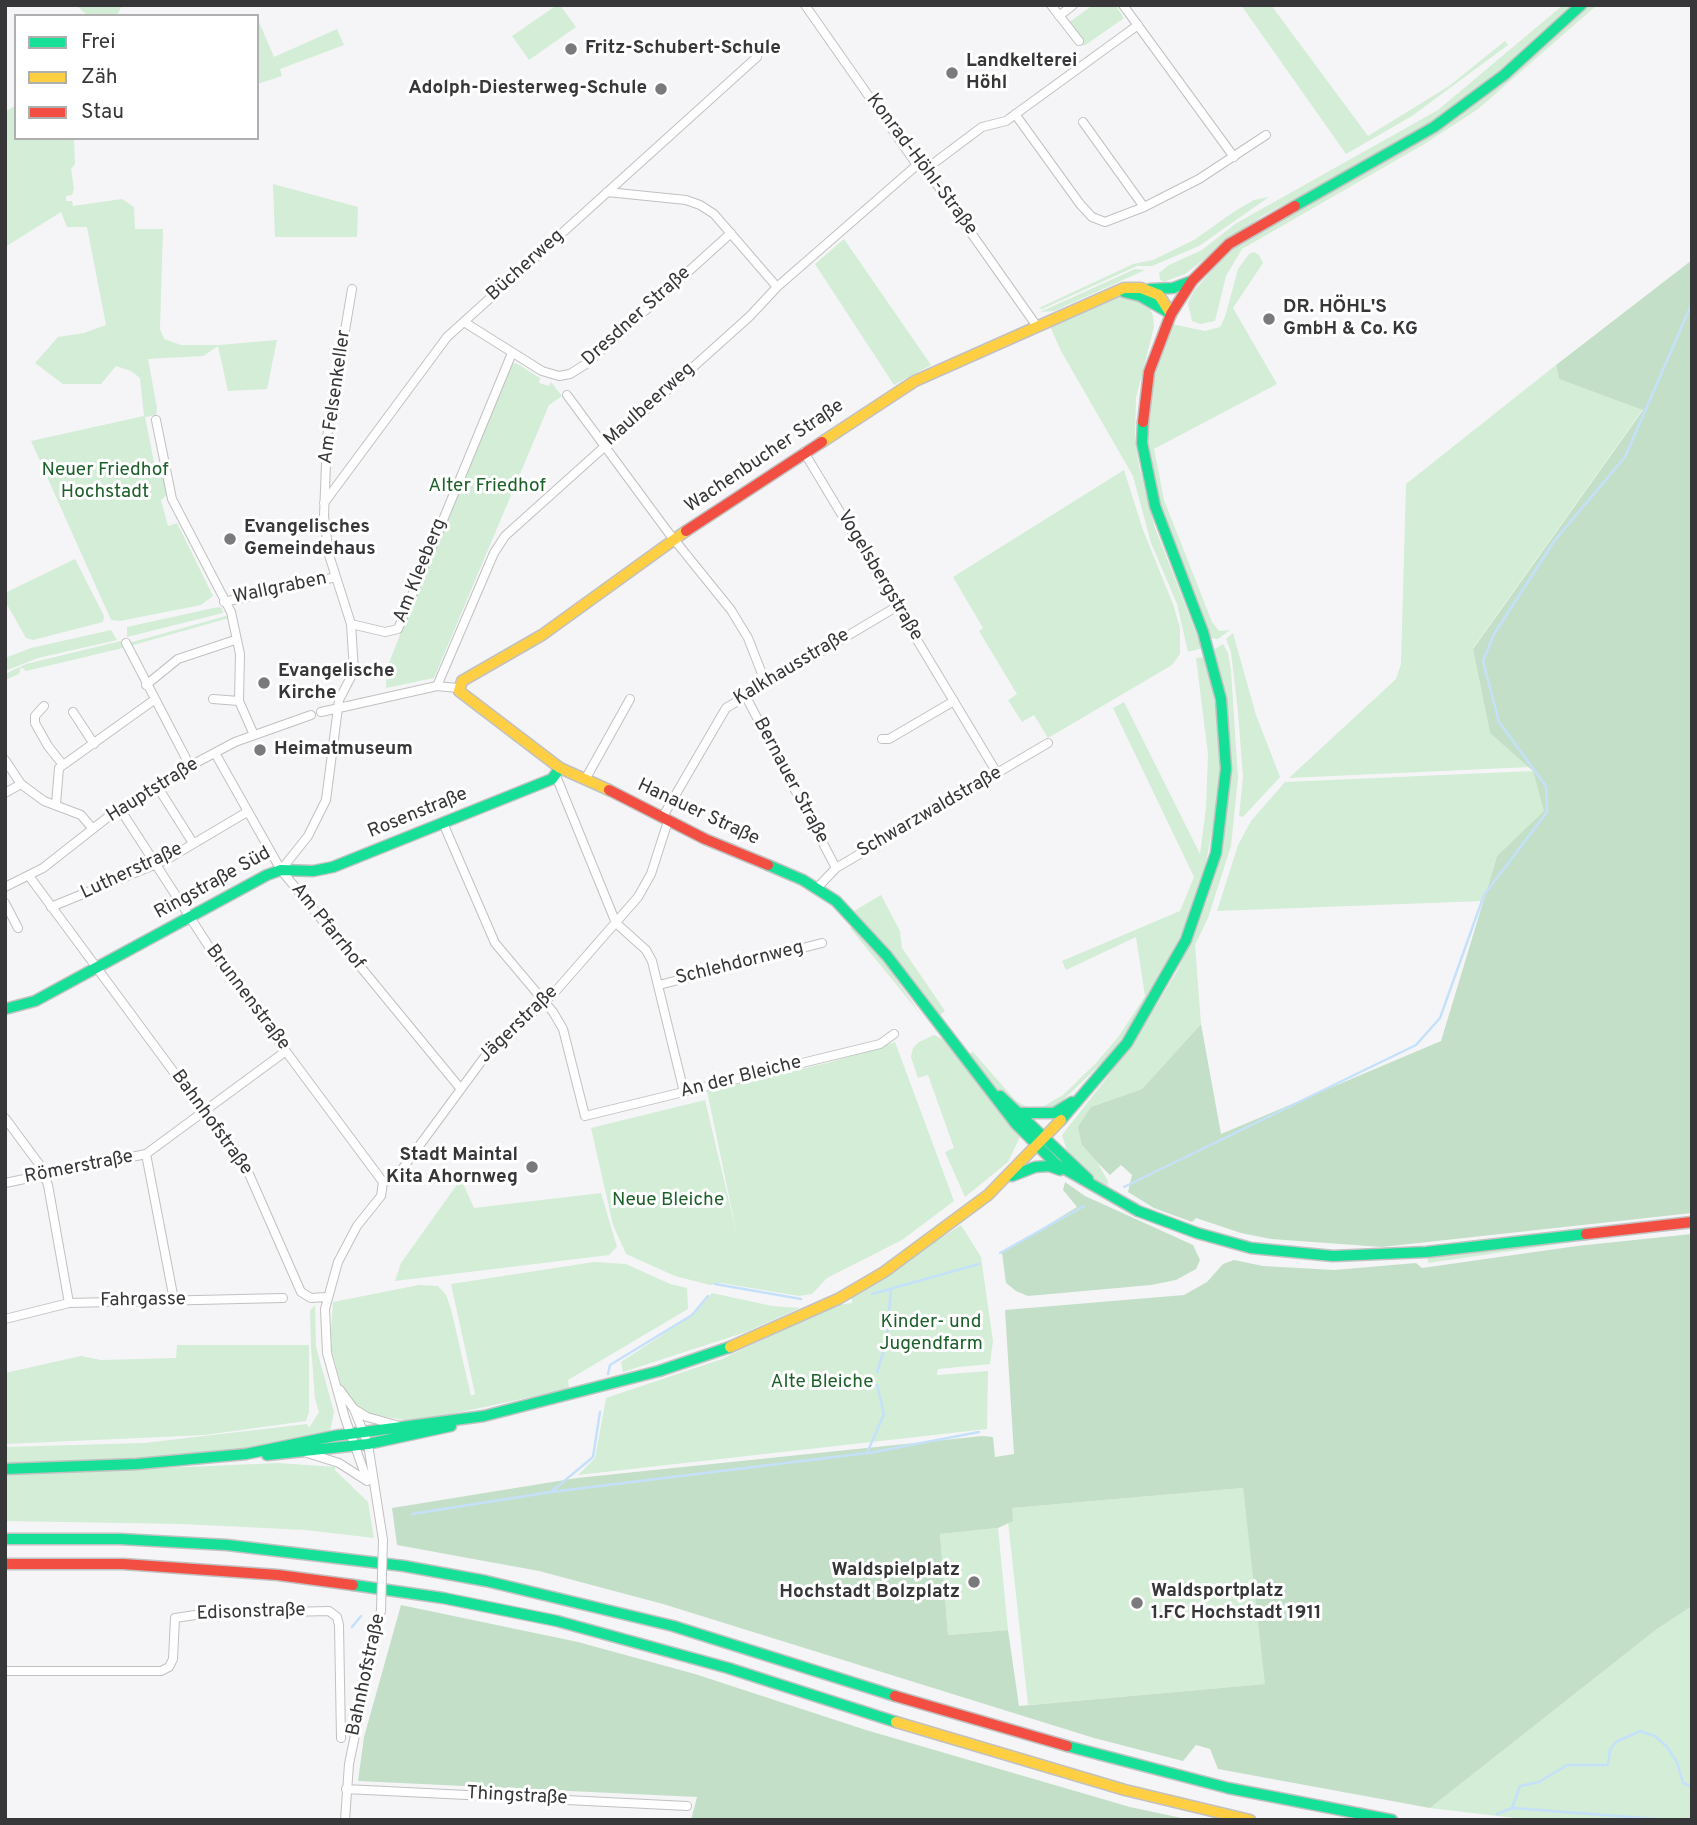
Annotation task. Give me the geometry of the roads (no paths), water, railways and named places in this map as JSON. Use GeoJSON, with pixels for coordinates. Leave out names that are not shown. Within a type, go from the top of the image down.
{"type":"FeatureCollection","features":[{"type":"Feature","properties":{"kind":"main road"},"geometry":{"type":"LineString","coordinates":[[5,1469],[137,1464],[246,1454],[307,1453],[362,1445],[443,1429],[659,1371],[723,1350],[794,1321],[884,1272],[959,1219],[1004,1180],[1041,1142],[1127,1042],[1153,1004],[1186,940],[1210,877],[1226,794],[1226,749],[1217,681],[1203,632],[1155,506],[1143,453],[1145,390],[1154,354],[1171,314],[1192,281],[1219,253],[1258,225],[1385,157],[1468,103],[1581,5]]}},
{"type":"Feature","properties":{"kind":"main road","name":"Wachenbucher Straße"},"geometry":{"type":"LineString","coordinates":[[458,688],[462,681],[542,635],[675,539],[915,381],[1112,292],[1124,288],[1173,288],[1192,281]]}},
{"type":"Feature","properties":{"kind":"main road"},"geometry":{"type":"LineString","coordinates":[[1148,289],[1164,299],[1171,314]]}},
{"type":"Feature","properties":{"kind":"main road"},"geometry":{"type":"LineString","coordinates":[[1112,292],[1140,296],[1171,314]]}},
{"type":"Feature","properties":{"kind":"main road","name":"Hanauer Straße"},"geometry":{"type":"LineString","coordinates":[[458,688],[466,700],[554,761],[558,772],[586,778],[665,820],[817,888],[848,912],[887,956],[1016,1124],[1041,1142]]}},
{"type":"Feature","properties":{"kind":"main road","name":"Rosenstraße"},"geometry":{"type":"LineString","coordinates":[[281,870],[327,869],[443,823],[558,772]]}},
{"type":"Feature","properties":{"kind":"main road","name":"Ringstraße Süd"},"geometry":{"type":"LineString","coordinates":[[5,1009],[35,1001],[281,870]]}},
{"type":"Feature","properties":{"kind":"main road","name":"Hanauer Straße"},"geometry":{"type":"LineString","coordinates":[[985,1082],[1020,1113],[1041,1142]]}},
{"type":"Feature","properties":{"kind":"main road"},"geometry":{"type":"LineString","coordinates":[[1020,1113],[1054,1113],[1080,1096]]}},
{"type":"Feature","properties":{"kind":"main road"},"geometry":{"type":"LineString","coordinates":[[1041,1142],[1070,1174]]}},
{"type":"Feature","properties":{"kind":"main road"},"geometry":{"type":"LineString","coordinates":[[1041,1142],[1095,1186]]}},
{"type":"Feature","properties":{"kind":"main road"},"geometry":{"type":"LineString","coordinates":[[1004,1180],[1042,1166],[1070,1174],[1130,1207],[1182,1228],[1251,1248],[1310,1256],[1426,1252],[1692,1223]]}},
{"type":"Feature","properties":{"kind":"main road"},"geometry":{"type":"LineString","coordinates":[[246,1454],[351,1434],[484,1416]]}},
{"type":"Feature","properties":{"kind":"main road"},"geometry":{"type":"LineString","coordinates":[[5,1539],[120,1539],[227,1545],[390,1564],[486,1581],[673,1626],[879,1691],[1126,1763],[1264,1796],[1392,1820]]}},
{"type":"Feature","properties":{"kind":"main road"},"geometry":{"type":"LineString","coordinates":[[5,1564],[137,1565],[278,1575],[443,1598],[557,1621],[728,1668],[1007,1757],[1250,1820]]}},
{"type":"Feature","properties":{"kind":"street","name":"Konrad-Höhl-Straße"},"geometry":{"type":"LineString","coordinates":[[805,5],[917,165],[926,169],[1036,325]]}},
{"type":"Feature","properties":{"kind":"street"},"geometry":{"type":"LineString","coordinates":[[1051,5],[1079,41]]}},
{"type":"Feature","properties":{"kind":"street"},"geometry":{"type":"LineString","coordinates":[[1059,16],[1073,5]]}},
{"type":"Feature","properties":{"kind":"street"},"geometry":{"type":"LineString","coordinates":[[1123,5],[1234,157]]}},
{"type":"Feature","properties":{"kind":"street"},"geometry":{"type":"LineString","coordinates":[[926,169],[982,127],[1003,122],[1015,114],[1138,25]]}},
{"type":"Feature","properties":{"kind":"street","name":"Bücherweg"},"geometry":{"type":"LineString","coordinates":[[324,503],[435,353],[464,322],[758,57]]}},
{"type":"Feature","properties":{"kind":"street"},"geometry":{"type":"LineString","coordinates":[[1015,114],[1092,217],[1111,221],[1144,207],[1234,157],[1266,135]]}},
{"type":"Feature","properties":{"kind":"street"},"geometry":{"type":"LineString","coordinates":[[1083,122],[1144,207]]}},
{"type":"Feature","properties":{"kind":"street","name":"Maulbeerweg"},"geometry":{"type":"LineString","coordinates":[[437,686],[499,543],[750,316],[777,287],[917,165]]}},
{"type":"Feature","properties":{"kind":"street"},"geometry":{"type":"LineString","coordinates":[[607,192],[695,203],[714,214],[777,287]]}},
{"type":"Feature","properties":{"kind":"street","name":"Dresdner Straße"},"geometry":{"type":"LineString","coordinates":[[464,322],[549,374],[563,375],[577,371],[731,233]]}},
{"type":"Feature","properties":{"kind":"street","name":"Am Felsenkeller"},"geometry":{"type":"LineString","coordinates":[[338,707],[354,671],[351,624],[327,543],[324,503],[327,436],[352,289]]}},
{"type":"Feature","properties":{"kind":"street","name":"Am Kleeberg"},"geometry":{"type":"LineString","coordinates":[[351,624],[385,632],[398,629],[512,353]]}},
{"type":"Feature","properties":{"kind":"street"},"geometry":{"type":"LineString","coordinates":[[567,395],[736,618],[766,684]]}},
{"type":"Feature","properties":{"kind":"street"},"geometry":{"type":"LineString","coordinates":[[156,420],[172,499],[231,612],[240,658],[239,701],[254,735]]}},
{"type":"Feature","properties":{"kind":"street","name":"Vogelsbergstraße"},"geometry":{"type":"LineString","coordinates":[[804,452],[997,773]]}},
{"type":"Feature","properties":{"kind":"street","name":"Wallgraben"},"geometry":{"type":"LineString","coordinates":[[224,602],[336,577]]}},
{"type":"Feature","properties":{"kind":"street","name":"Kalkhausstraße"},"geometry":{"type":"LineString","coordinates":[[616,923],[647,883],[665,820],[722,713],[745,695],[896,607]]}},
{"type":"Feature","properties":{"kind":"street"},"geometry":{"type":"LineString","coordinates":[[146,685],[167,666],[187,654],[235,640]]}},
{"type":"Feature","properties":{"kind":"street"},"geometry":{"type":"LineString","coordinates":[[126,643],[190,766]]}},
{"type":"Feature","properties":{"kind":"street"},"geometry":{"type":"LineString","coordinates":[[321,712],[437,686],[458,688]]}},
{"type":"Feature","properties":{"kind":"street","name":"Bernauer Straße"},"geometry":{"type":"LineString","coordinates":[[745,695],[836,868]]}},
{"type":"Feature","properties":{"kind":"street"},"geometry":{"type":"LineString","coordinates":[[213,699],[239,701]]}},
{"type":"Feature","properties":{"kind":"street"},"geometry":{"type":"LineString","coordinates":[[586,778],[630,699]]}},
{"type":"Feature","properties":{"kind":"street"},"geometry":{"type":"LineString","coordinates":[[55,804],[59,768],[154,700]]}},
{"type":"Feature","properties":{"kind":"street"},"geometry":{"type":"LineString","coordinates":[[882,739],[889,739],[954,701]]}},
{"type":"Feature","properties":{"kind":"street"},"geometry":{"type":"LineString","coordinates":[[44,706],[35,716],[35,723],[63,765]]}},
{"type":"Feature","properties":{"kind":"street","name":"Ringstraße Süd"},"geometry":{"type":"LineString","coordinates":[[281,870],[308,836],[326,800],[338,707]]}},
{"type":"Feature","properties":{"kind":"street"},"geometry":{"type":"LineString","coordinates":[[74,712],[93,744]]}},
{"type":"Feature","properties":{"kind":"street","name":"Hauptstraße"},"geometry":{"type":"LineString","coordinates":[[5,887],[29,877],[120,809],[190,766],[254,735],[311,715]]}},
{"type":"Feature","properties":{"kind":"street","name":"Schwarzwaldstraße"},"geometry":{"type":"LineString","coordinates":[[817,888],[836,868],[1048,743]]}},
{"type":"Feature","properties":{"kind":"street","name":"Am Pfarrhof"},"geometry":{"type":"LineString","coordinates":[[215,753],[281,870],[460,1088]]}},
{"type":"Feature","properties":{"kind":"street"},"geometry":{"type":"LineString","coordinates":[[5,760],[21,784],[44,801],[80,815],[93,829]]}},
{"type":"Feature","properties":{"kind":"street"},"geometry":{"type":"LineString","coordinates":[[558,772],[616,923],[648,954],[659,985],[684,1092]]}},
{"type":"Feature","properties":{"kind":"street"},"geometry":{"type":"LineString","coordinates":[[5,793],[21,784]]}},
{"type":"Feature","properties":{"kind":"street"},"geometry":{"type":"LineString","coordinates":[[158,786],[194,844]]}},
{"type":"Feature","properties":{"kind":"street","name":"Brunnenstraße"},"geometry":{"type":"LineString","coordinates":[[120,809],[215,956],[383,1182]]}},
{"type":"Feature","properties":{"kind":"street","name":"Lutherstraße"},"geometry":{"type":"LineString","coordinates":[[51,907],[156,863],[247,812]]}},
{"type":"Feature","properties":{"kind":"street"},"geometry":{"type":"LineString","coordinates":[[443,823],[495,943],[544,1002]]}},
{"type":"Feature","properties":{"kind":"street","name":"Bahnhofstraße"},"geometry":{"type":"LineString","coordinates":[[29,877],[252,1179],[301,1292],[311,1298],[326,1297],[326,1344],[351,1434],[373,1461],[373,1489],[383,1540],[381,1610],[346,1789],[345,1820]]}},
{"type":"Feature","properties":{"kind":"street"},"geometry":{"type":"LineString","coordinates":[[5,903],[18,929]]}},
{"type":"Feature","properties":{"kind":"street","name":"Jägerstraße"},"geometry":{"type":"LineString","coordinates":[[326,1297],[345,1249],[381,1196],[383,1182],[397,1176],[493,1046],[544,1002],[616,923]]}},
{"type":"Feature","properties":{"kind":"street","name":"Schlehdornweg"},"geometry":{"type":"LineString","coordinates":[[659,985],[822,943]]}},
{"type":"Feature","properties":{"kind":"street","name":"An der Bleiche"},"geometry":{"type":"LineString","coordinates":[[544,1002],[565,1034],[585,1116],[880,1044],[894,1034]]}},
{"type":"Feature","properties":{"kind":"street","name":"Römerstraße"},"geometry":{"type":"LineString","coordinates":[[5,1183],[146,1154],[286,1051]]}},
{"type":"Feature","properties":{"kind":"street"},"geometry":{"type":"LineString","coordinates":[[5,1118],[44,1175],[69,1303]]}},
{"type":"Feature","properties":{"kind":"street"},"geometry":{"type":"LineString","coordinates":[[146,1154],[174,1300]]}},
{"type":"Feature","properties":{"kind":"street","name":"Fahrgasse"},"geometry":{"type":"LineString","coordinates":[[5,1319],[69,1303],[283,1298]]}},
{"type":"Feature","properties":{"kind":"street","name":"Bahnhofstraße"},"geometry":{"type":"LineString","coordinates":[[336,1384],[354,1409],[363,1433],[367,1480]]}},
{"type":"Feature","properties":{"kind":"street"},"geometry":{"type":"LineString","coordinates":[[354,1409],[367,1417],[408,1427]]}},
{"type":"Feature","properties":{"kind":"street","name":"Bahnhofstraße"},"geometry":{"type":"LineString","coordinates":[[307,1453],[339,1463],[367,1480],[373,1489]]}},
{"type":"Feature","properties":{"kind":"street","name":"Edisonstraße"},"geometry":{"type":"LineString","coordinates":[[5,1671],[161,1671],[167,1669],[173,1659],[175,1618],[296,1611],[332,1613]]}},
{"type":"Feature","properties":{"kind":"street","name":"Bahnhofstraße"},"geometry":{"type":"LineString","coordinates":[[332,1613],[339,1625],[341,1738]]}},
{"type":"Feature","properties":{"kind":"street","name":"Thingstraße"},"geometry":{"type":"LineString","coordinates":[[346,1789],[687,1806]]}},
{"type":"Feature","properties":{"kind":"waterway"},"geometry":{"type":"LineString","coordinates":[[1124,1187],[1416,1045],[1440,1018],[1484,895],[1547,812],[1546,786],[1499,722],[1483,661],[1494,634],[1555,540],[1625,457],[1692,303]]}},
{"type":"Feature","properties":{"kind":"waterway"},"geometry":{"type":"LineString","coordinates":[[1000,1253],[1084,1206]]}},
{"type":"Feature","properties":{"kind":"waterway"},"geometry":{"type":"LineString","coordinates":[[872,1294],[979,1264]]}},
{"type":"Feature","properties":{"kind":"waterway"},"geometry":{"type":"LineString","coordinates":[[715,1284],[801,1299]]}},
{"type":"Feature","properties":{"kind":"waterway"},"geometry":{"type":"LineString","coordinates":[[877,1372],[886,1344],[891,1290]]}},
{"type":"Feature","properties":{"kind":"waterway"},"geometry":{"type":"LineString","coordinates":[[608,1374],[610,1365],[692,1315],[708,1296]]}},
{"type":"Feature","properties":{"kind":"waterway"},"geometry":{"type":"LineString","coordinates":[[551,1492],[867,1453],[884,1414],[877,1385]]}},
{"type":"Feature","properties":{"kind":"waterway"},"geometry":{"type":"LineString","coordinates":[[412,1514],[551,1492],[593,1457],[600,1412]]}},
{"type":"Feature","properties":{"kind":"waterway"},"geometry":{"type":"LineString","coordinates":[[869,1453],[979,1432]]}},
{"type":"Feature","properties":{"kind":"waterway"},"geometry":{"type":"LineString","coordinates":[[352,1627],[361,1616]]}},
{"type":"Feature","properties":{"kind":"waterway"},"geometry":{"type":"LineString","coordinates":[[1497,1814],[1512,1808],[1520,1786],[1539,1782],[1567,1765],[1608,1765],[1610,1750],[1616,1742],[1640,1731],[1655,1736],[1667,1747],[1677,1762],[1683,1783],[1692,1787]]}},
{"type":"Feature","properties":{"kind":"waterway"},"geometry":{"type":"LineString","coordinates":[[1512,1808],[1669,1820]]}},
{"type":"Feature","properties":{"kind":"place","name":"Fritz-Schubert-Schule"},"geometry":{"type":"Point","coordinates":[571,49]}},
{"type":"Feature","properties":{"kind":"place","name":"Landkelterei Höhl"},"geometry":{"type":"Point","coordinates":[952,73]}},
{"type":"Feature","properties":{"kind":"place","name":"Adolph-Diesterweg-Schule"},"geometry":{"type":"Point","coordinates":[661,89]}},
{"type":"Feature","properties":{"kind":"place","name":"DR. HÖHL'S GmbH & Co. KG"},"geometry":{"type":"Point","coordinates":[1269,319]}},
{"type":"Feature","properties":{"kind":"place","name":"Evangelisches Gemeindehaus"},"geometry":{"type":"Point","coordinates":[230,539]}},
{"type":"Feature","properties":{"kind":"place","name":"Evangelische Kirche"},"geometry":{"type":"Point","coordinates":[264,683]}},
{"type":"Feature","properties":{"kind":"place","name":"Heimatmuseum"},"geometry":{"type":"Point","coordinates":[260,750]}},
{"type":"Feature","properties":{"kind":"place","name":"Stadt Maintal Kita Ahornweg"},"geometry":{"type":"Point","coordinates":[532,1167]}},
{"type":"Feature","properties":{"kind":"place","name":"Waldspielplatz Hochstadt Bolzplatz"},"geometry":{"type":"Point","coordinates":[974,1582]}},
{"type":"Feature","properties":{"kind":"place","name":"Waldsportplatz 1.FC Hochstadt 1911"},"geometry":{"type":"Point","coordinates":[1137,1603]}},
{"type":"Feature","properties":{"kind":"park label","name":"Neuer Friedhof Hochstadt"},"geometry":{"type":"Point","coordinates":[105,482]}},
{"type":"Feature","properties":{"kind":"park label","name":"Alter Friedhof"},"geometry":{"type":"Point","coordinates":[487,487]}},
{"type":"Feature","properties":{"kind":"park label","name":"Neue Bleiche"},"geometry":{"type":"Point","coordinates":[668,1201]}},
{"type":"Feature","properties":{"kind":"park label","name":"Kinder- und Jugendfarm"},"geometry":{"type":"Point","coordinates":[931,1334]}},
{"type":"Feature","properties":{"kind":"park label","name":"Alte Bleiche"},"geometry":{"type":"Point","coordinates":[822,1383]}}]}
